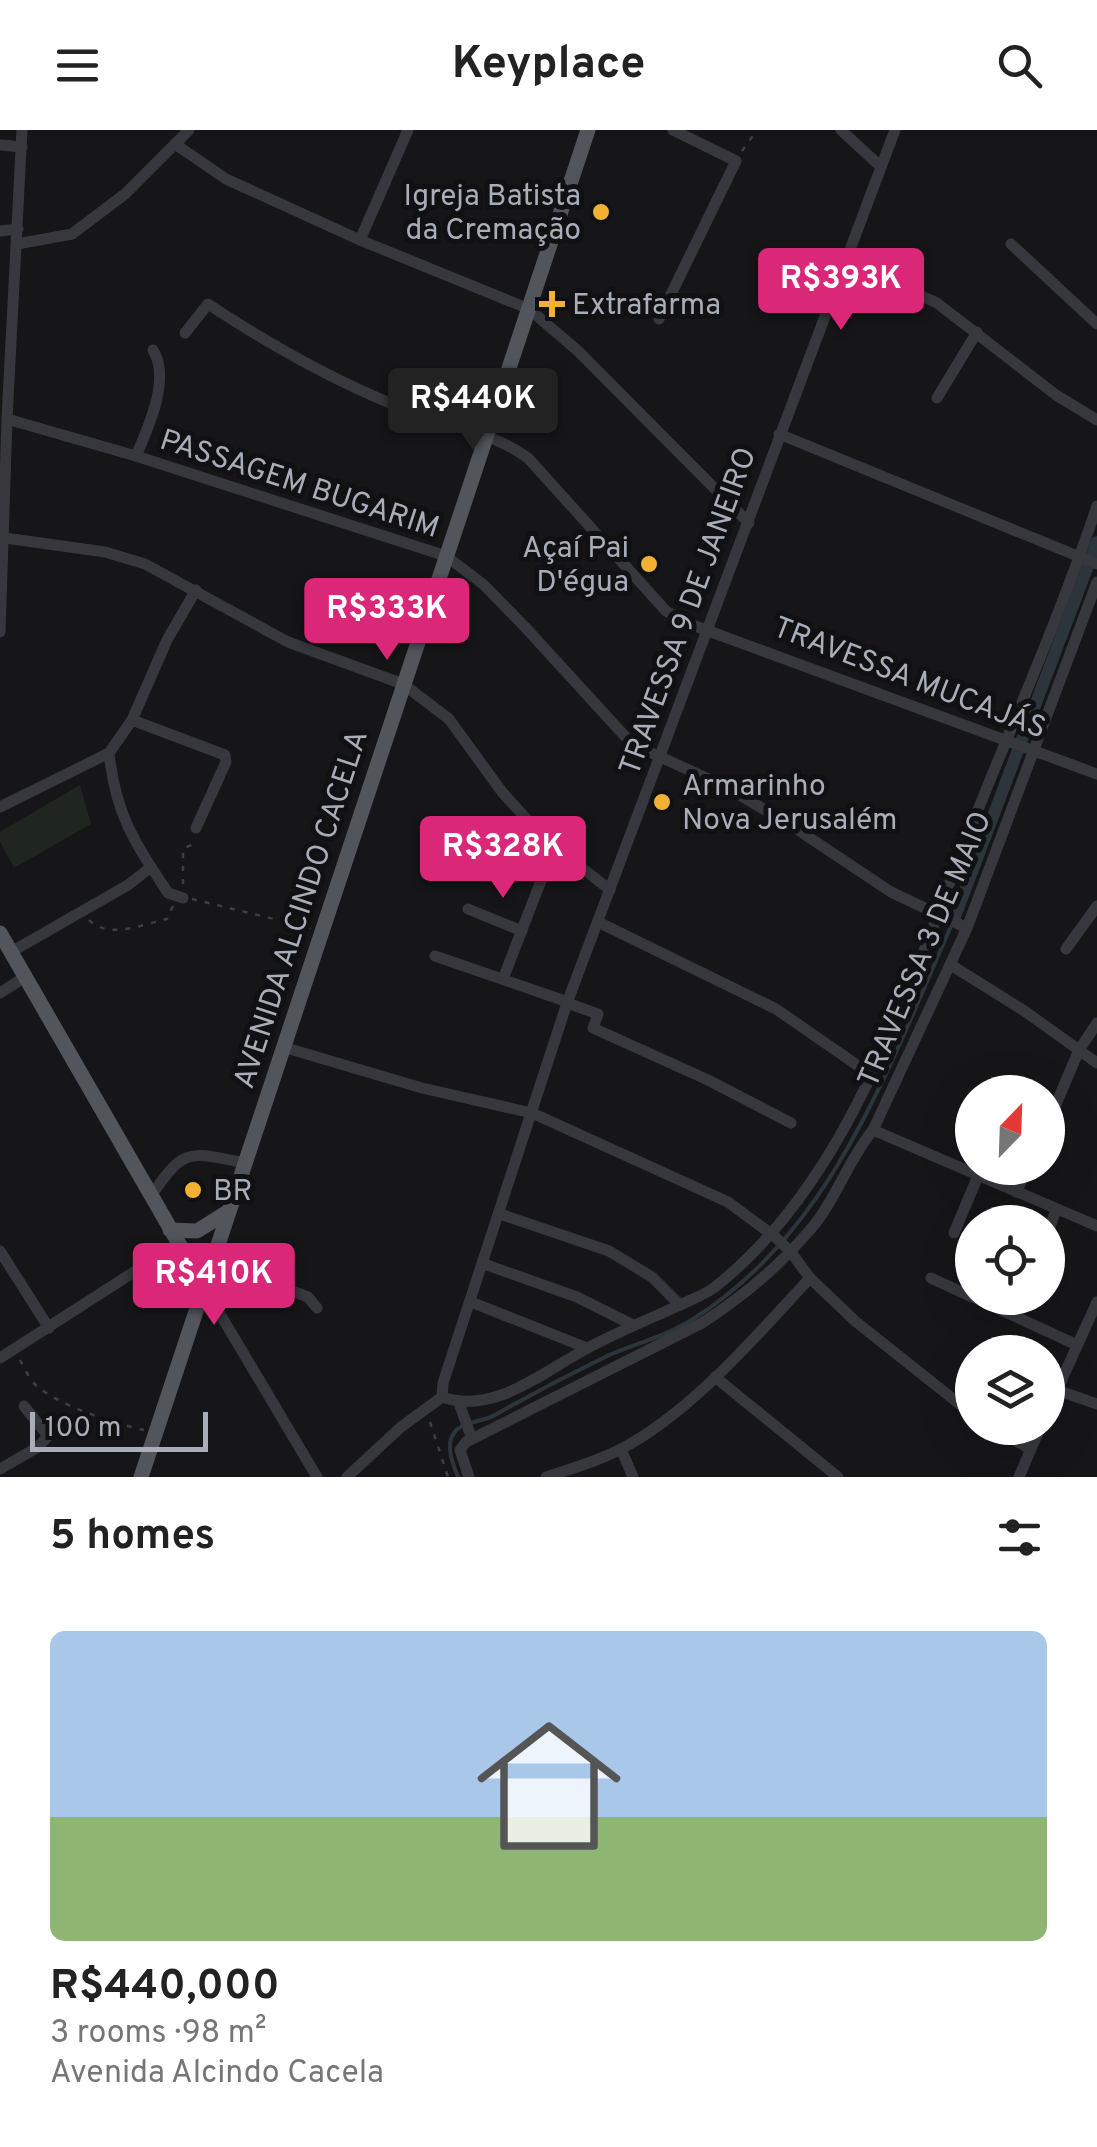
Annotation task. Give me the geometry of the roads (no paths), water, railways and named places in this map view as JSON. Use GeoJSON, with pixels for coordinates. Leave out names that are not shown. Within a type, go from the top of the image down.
{"type":"FeatureCollection","features":[{"type":"Feature","properties":{"kind":"main road","name":"AVENIDA ALCINDO CACELA"},"geometry":{"type":"LineString","coordinates":[[141,1477],[588,130]]}},
{"type":"Feature","properties":{"kind":"main road"},"geometry":{"type":"LineString","coordinates":[[0,933],[204,1287]]}},
{"type":"Feature","properties":{"kind":"main road"},"geometry":{"type":"LineString","coordinates":[[174,1236],[197,1231],[229,1211]]}},
{"type":"Feature","properties":{"kind":"street"},"geometry":{"type":"LineString","coordinates":[[0,632],[22,130]]}},
{"type":"Feature","properties":{"kind":"street"},"geometry":{"type":"LineString","coordinates":[[17,244],[72,234],[124,194],[189,130]]}},
{"type":"Feature","properties":{"kind":"street"},"geometry":{"type":"LineString","coordinates":[[360,240],[408,130]]}},
{"type":"Feature","properties":{"kind":"street"},"geometry":{"type":"LineString","coordinates":[[660,319],[736,160],[673,130]]}},
{"type":"Feature","properties":{"kind":"street"},"geometry":{"type":"LineString","coordinates":[[841,130],[881,167]]}},
{"type":"Feature","properties":{"kind":"street","name":"TRAVESSA 9 DE JANEIRO"},"geometry":{"type":"LineString","coordinates":[[442,1397],[567,1003],[661,759],[706,627],[749,522],[778,434],[896,130]]}},
{"type":"Feature","properties":{"kind":"street"},"geometry":{"type":"LineString","coordinates":[[176,144],[226,179],[360,240],[529,308],[578,351],[749,522]]}},
{"type":"Feature","properties":{"kind":"street"},"geometry":{"type":"LineString","coordinates":[[0,145],[22,148]]}},
{"type":"Feature","properties":{"kind":"street"},"geometry":{"type":"LineString","coordinates":[[0,231],[18,230]]}},
{"type":"Feature","properties":{"kind":"street"},"geometry":{"type":"LineString","coordinates":[[1011,244],[1097,324]]}},
{"type":"Feature","properties":{"kind":"street"},"geometry":{"type":"LineString","coordinates":[[846,262],[938,304],[1056,395],[1097,420]]}},
{"type":"Feature","properties":{"kind":"street","name":"TRAVESSA MUCAJÁS"},"geometry":{"type":"LineString","coordinates":[[185,333],[208,304],[310,367],[395,406],[508,443],[528,458],[666,611],[687,623],[1097,774]]}},
{"type":"Feature","properties":{"kind":"street"},"geometry":{"type":"LineString","coordinates":[[937,398],[977,332]]}},
{"type":"Feature","properties":{"kind":"street"},"geometry":{"type":"LineString","coordinates":[[136,456],[151,420],[158,381],[153,350]]}},
{"type":"Feature","properties":{"kind":"street","name":"PASSAGEM BUGARIM"},"geometry":{"type":"LineString","coordinates":[[7,419],[136,456],[446,556],[526,627],[632,744],[726,787],[892,892],[965,927]]}},
{"type":"Feature","properties":{"kind":"street"},"geometry":{"type":"LineString","coordinates":[[778,434],[1097,564]]}},
{"type":"Feature","properties":{"kind":"street"},"geometry":{"type":"LineString","coordinates":[[347,1477],[442,1397],[459,1404],[491,1400],[633,1325],[714,1289],[772,1234],[829,1154],[897,1020],[943,917],[984,794],[1081,558],[1097,506]]}},
{"type":"Feature","properties":{"kind":"street"},"geometry":{"type":"LineString","coordinates":[[5,538],[105,552],[145,564],[288,642],[403,684],[449,719],[502,792],[554,847],[610,890]]}},
{"type":"Feature","properties":{"kind":"street","name":"TRAVESSA 3 DE MAIO"},"geometry":{"type":"LineString","coordinates":[[470,1435],[702,1323],[725,1308],[810,1230],[860,1144],[873,1130],[951,966],[1097,582]]}},
{"type":"Feature","properties":{"kind":"street"},"geometry":{"type":"LineString","coordinates":[[0,807],[109,752],[132,720],[167,640],[196,590]]}},
{"type":"Feature","properties":{"kind":"street"},"geometry":{"type":"LineString","coordinates":[[132,720],[226,755],[196,828]]}},
{"type":"Feature","properties":{"kind":"street"},"geometry":{"type":"LineString","coordinates":[[109,752],[115,800],[134,840],[168,893],[180,897]]}},
{"type":"Feature","properties":{"kind":"street"},"geometry":{"type":"LineString","coordinates":[[503,979],[554,847]]}},
{"type":"Feature","properties":{"kind":"street"},"geometry":{"type":"LineString","coordinates":[[11,952],[152,867]]}},
{"type":"Feature","properties":{"kind":"street"},"geometry":{"type":"LineString","coordinates":[[1066,949],[1097,906]]}},
{"type":"Feature","properties":{"kind":"street"},"geometry":{"type":"LineString","coordinates":[[468,909],[522,931]]}},
{"type":"Feature","properties":{"kind":"street"},"geometry":{"type":"LineString","coordinates":[[598,922],[776,1010],[870,1074]]}},
{"type":"Feature","properties":{"kind":"street"},"geometry":{"type":"LineString","coordinates":[[435,956],[598,1014],[592,1028],[708,1080],[791,1123]]}},
{"type":"Feature","properties":{"kind":"street"},"geometry":{"type":"LineString","coordinates":[[951,966],[1097,1063]]}},
{"type":"Feature","properties":{"kind":"street"},"geometry":{"type":"LineString","coordinates":[[0,992],[25,977]]}},
{"type":"Feature","properties":{"kind":"street"},"geometry":{"type":"LineString","coordinates":[[1065,1082],[1078,1050],[1097,1023]]}},
{"type":"Feature","properties":{"kind":"street"},"geometry":{"type":"LineString","coordinates":[[283,1047],[422,1088],[532,1113],[684,1180],[750,1215],[856,1321],[955,1400]]}},
{"type":"Feature","properties":{"kind":"street"},"geometry":{"type":"LineString","coordinates":[[873,1130],[955,1166]]}},
{"type":"Feature","properties":{"kind":"street"},"geometry":{"type":"LineString","coordinates":[[151,1196],[180,1159],[198,1154],[245,1164]]}},
{"type":"Feature","properties":{"kind":"street"},"geometry":{"type":"LineString","coordinates":[[954,1233],[974,1185]]}},
{"type":"Feature","properties":{"kind":"street"},"geometry":{"type":"LineString","coordinates":[[999,1185],[1045,1205]]}},
{"type":"Feature","properties":{"kind":"street"},"geometry":{"type":"LineString","coordinates":[[1016,1192],[1020,1185]]}},
{"type":"Feature","properties":{"kind":"street"},"geometry":{"type":"LineString","coordinates":[[500,1214],[608,1251],[652,1278],[680,1305]]}},
{"type":"Feature","properties":{"kind":"street"},"geometry":{"type":"LineString","coordinates":[[1065,1214],[1097,1226]]}},
{"type":"Feature","properties":{"kind":"street"},"geometry":{"type":"LineString","coordinates":[[0,1358],[49,1328],[174,1236]]}},
{"type":"Feature","properties":{"kind":"street"},"geometry":{"type":"LineString","coordinates":[[0,1251],[49,1328]]}},
{"type":"Feature","properties":{"kind":"street"},"geometry":{"type":"LineString","coordinates":[[213,1261],[308,1297],[317,1308]]}},
{"type":"Feature","properties":{"kind":"street"},"geometry":{"type":"LineString","coordinates":[[484,1264],[577,1297],[633,1325]]}},
{"type":"Feature","properties":{"kind":"street"},"geometry":{"type":"LineString","coordinates":[[546,1477],[622,1449],[661,1422],[714,1378],[810,1278]]}},
{"type":"Feature","properties":{"kind":"street"},"geometry":{"type":"LineString","coordinates":[[931,1278],[955,1289]]}},
{"type":"Feature","properties":{"kind":"street"},"geometry":{"type":"LineString","coordinates":[[204,1287],[317,1477]]}},
{"type":"Feature","properties":{"kind":"street"},"geometry":{"type":"LineString","coordinates":[[470,1302],[587,1348]]}},
{"type":"Feature","properties":{"kind":"street"},"geometry":{"type":"LineString","coordinates":[[1065,1372],[1097,1302]]}},
{"type":"Feature","properties":{"kind":"street"},"geometry":{"type":"LineString","coordinates":[[1013,1315],[1077,1345]]}},
{"type":"Feature","properties":{"kind":"street"},"geometry":{"type":"LineString","coordinates":[[714,1378],[838,1477]]}},
{"type":"Feature","properties":{"kind":"street"},"geometry":{"type":"LineString","coordinates":[[1065,1393],[1097,1404]]}},
{"type":"Feature","properties":{"kind":"street"},"geometry":{"type":"LineString","coordinates":[[459,1404],[470,1435],[460,1450],[469,1477]]}},
{"type":"Feature","properties":{"kind":"street"},"geometry":{"type":"LineString","coordinates":[[0,1470],[48,1436],[24,1406]]}},
{"type":"Feature","properties":{"kind":"street"},"geometry":{"type":"LineString","coordinates":[[1022,1445],[1030,1450]]}},
{"type":"Feature","properties":{"kind":"street"},"geometry":{"type":"LineString","coordinates":[[1019,1477],[1032,1445]]}},
{"type":"Feature","properties":{"kind":"street"},"geometry":{"type":"LineString","coordinates":[[622,1449],[634,1477]]}},
{"type":"Feature","properties":{"kind":"waterway"},"geometry":{"type":"LineString","coordinates":[[954,919],[1097,542]]}},
{"type":"Feature","properties":{"kind":"waterway"},"geometry":{"type":"LineString","coordinates":[[458,1477],[450,1449],[451,1438],[458,1429],[495,1415],[603,1358],[693,1319],[741,1283],[783,1241],[851,1142],[952,924]]}},
{"type":"Feature","properties":{"kind":"place","name":"Igreja Batista da Cremação"},"geometry":{"type":"Point","coordinates":[601,212]}},
{"type":"Feature","properties":{"kind":"place","name":"Extrafarma"},"geometry":{"type":"Point","coordinates":[552,304]}},
{"type":"Feature","properties":{"kind":"place","name":"Açaí Pai D'égua"},"geometry":{"type":"Point","coordinates":[649,564]}},
{"type":"Feature","properties":{"kind":"place","name":"Armarinho Nova Jerusalém"},"geometry":{"type":"Point","coordinates":[662,802]}},
{"type":"Feature","properties":{"kind":"place","name":"BR"},"geometry":{"type":"Point","coordinates":[193,1190]}}]}
